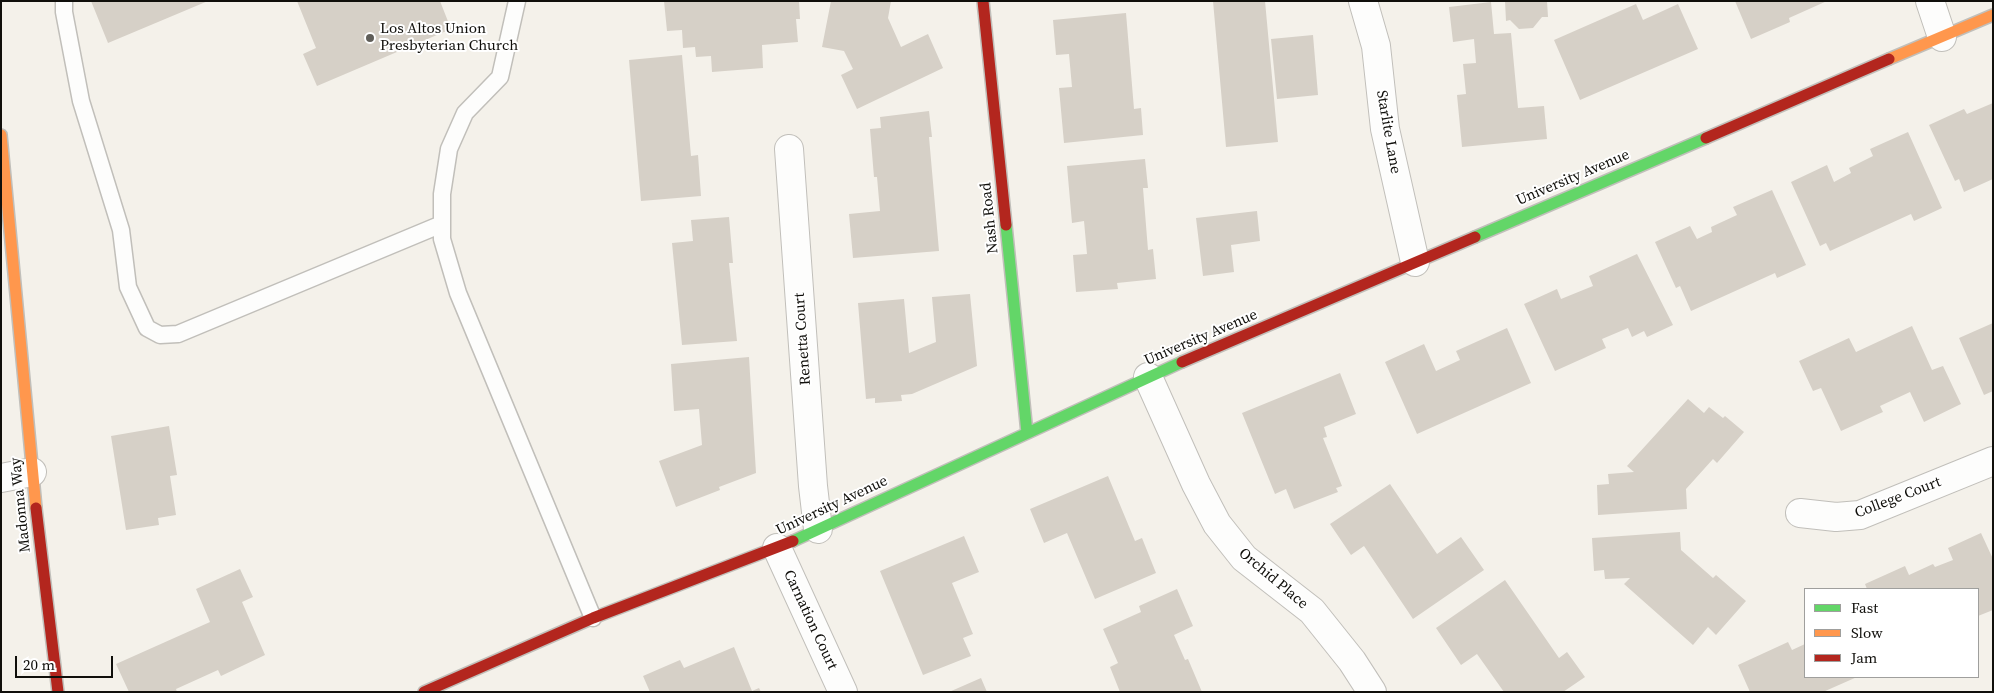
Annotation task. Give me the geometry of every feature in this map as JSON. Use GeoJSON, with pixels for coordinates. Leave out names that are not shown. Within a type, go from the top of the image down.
{"type":"FeatureCollection","features":[{"type":"Feature","properties":{"kind":"street","name":"Nash Road"},"geometry":{"type":"LineString","coordinates":[[983,1],[1027,432]]}},
{"type":"Feature","properties":{"kind":"street","name":"Starlite Lane"},"geometry":{"type":"LineString","coordinates":[[1364,1],[1376,46],[1385,129],[1415,262]]}},
{"type":"Feature","properties":{"kind":"street"},"geometry":{"type":"LineString","coordinates":[[1930,1],[1942,37]]}},
{"type":"Feature","properties":{"kind":"street","name":"University Avenue"},"geometry":{"type":"LineString","coordinates":[[424,692],[593,618],[778,548],[1148,377],[1993,15]]}},
{"type":"Feature","properties":{"kind":"street","name":"Madonna Way"},"geometry":{"type":"LineString","coordinates":[[1,135],[32,472],[58,692]]}},
{"type":"Feature","properties":{"kind":"street","name":"Renetta Court"},"geometry":{"type":"LineString","coordinates":[[788,149],[813,486],[818,529]]}},
{"type":"Feature","properties":{"kind":"street","name":"Orchid Place"},"geometry":{"type":"LineString","coordinates":[[1148,377],[1196,484],[1217,524],[1244,558],[1312,611],[1352,661],[1372,692]]}},
{"type":"Feature","properties":{"kind":"street","name":"College Court"},"geometry":{"type":"LineString","coordinates":[[1800,513],[1836,517],[1860,515],[1993,461]]}},
{"type":"Feature","properties":{"kind":"street"},"geometry":{"type":"LineString","coordinates":[[1,478],[32,472]]}},
{"type":"Feature","properties":{"kind":"street","name":"Carnation Court"},"geometry":{"type":"LineString","coordinates":[[778,548],[843,692]]}},
{"type":"Feature","properties":{"kind":"lane"},"geometry":{"type":"LineString","coordinates":[[64,1],[64,12],[81,101],[121,230],[128,287],[147,328],[160,335],[178,334],[442,224]]}},
{"type":"Feature","properties":{"kind":"lane"},"geometry":{"type":"LineString","coordinates":[[517,1],[500,77],[465,113],[449,149],[442,194],[442,240],[458,293],[593,618]]}},
{"type":"Feature","properties":{"kind":"building"},"geometry":{"type":"Polygon","coordinates":[[[91,1],[208,1],[108,43],[91,1]]]}},
{"type":"Feature","properties":{"kind":"building","name":"Los Altos Union Presbyterian Church"},"geometry":{"type":"Polygon","coordinates":[[[297,1],[440,1],[451,29],[317,86],[303,54],[316,48],[297,1]]]}},
{"type":"Feature","properties":{"kind":"building"},"geometry":{"type":"Polygon","coordinates":[[[664,1],[799,1],[800,19],[796,19],[798,42],[762,45],[763,68],[712,72],[711,56],[696,57],[695,47],[683,48],[682,30],[667,31],[664,1]]]}},
{"type":"Feature","properties":{"kind":"building"},"geometry":{"type":"Polygon","coordinates":[[[831,1],[891,1],[888,18],[901,47],[928,34],[943,68],[857,109],[841,75],[853,69],[844,51],[822,47],[831,1]]]}},
{"type":"Feature","properties":{"kind":"building"},"geometry":{"type":"Polygon","coordinates":[[[1213,1],[1265,1],[1278,142],[1226,147],[1213,1]]]}},
{"type":"Feature","properties":{"kind":"building"},"geometry":{"type":"Polygon","coordinates":[[[1505,1],[1547,1],[1548,17],[1542,17],[1533,28],[1519,29],[1510,20],[1506,21],[1505,1]]]}},
{"type":"Feature","properties":{"kind":"building"},"geometry":{"type":"Polygon","coordinates":[[[1735,1],[1827,1],[1789,18],[1790,22],[1751,39],[1735,1]]]}},
{"type":"Feature","properties":{"kind":"building"},"geometry":{"type":"Polygon","coordinates":[[[1491,2],[1494,34],[1511,33],[1518,108],[1544,106],[1547,139],[1462,147],[1457,95],[1466,94],[1463,64],[1476,63],[1474,39],[1453,42],[1449,7],[1491,2]]]}},
{"type":"Feature","properties":{"kind":"building"},"geometry":{"type":"Polygon","coordinates":[[[1636,4],[1643,20],[1678,4],[1698,49],[1580,100],[1554,40],[1636,4]]]}},
{"type":"Feature","properties":{"kind":"building"},"geometry":{"type":"Polygon","coordinates":[[[1126,13],[1134,109],[1141,108],[1143,135],[1064,143],[1059,88],[1072,87],[1069,54],[1056,55],[1053,20],[1126,13]]]}},
{"type":"Feature","properties":{"kind":"building"},"geometry":{"type":"Polygon","coordinates":[[[1313,35],[1318,95],[1277,99],[1271,39],[1313,35]]]}},
{"type":"Feature","properties":{"kind":"building"},"geometry":{"type":"Polygon","coordinates":[[[682,55],[691,156],[698,155],[701,196],[641,201],[629,60],[682,55]]]}},
{"type":"Feature","properties":{"kind":"building"},"geometry":{"type":"Polygon","coordinates":[[[1993,103],[1993,179],[1964,192],[1959,179],[1955,181],[1929,125],[1964,109],[1967,114],[1993,103]]]}},
{"type":"Feature","properties":{"kind":"building"},"geometry":{"type":"Polygon","coordinates":[[[929,111],[932,137],[929,137],[939,251],[853,258],[849,214],[880,211],[877,177],[874,177],[870,129],[881,128],[880,117],[929,111]]]}},
{"type":"Feature","properties":{"kind":"building"},"geometry":{"type":"Polygon","coordinates":[[[1908,132],[1942,208],[1914,221],[1911,214],[1830,251],[1826,243],[1820,246],[1791,182],[1827,165],[1834,182],[1851,173],[1849,168],[1873,156],[1870,149],[1908,132]]]}},
{"type":"Feature","properties":{"kind":"building"},"geometry":{"type":"Polygon","coordinates":[[[1145,159],[1148,188],[1143,188],[1148,250],[1153,249],[1156,279],[1117,283],[1118,289],[1076,292],[1073,255],[1087,254],[1084,221],[1072,223],[1067,166],[1145,159]]]}},
{"type":"Feature","properties":{"kind":"building"},"geometry":{"type":"Polygon","coordinates":[[[1772,190],[1806,265],[1777,278],[1775,273],[1691,311],[1680,286],[1676,288],[1655,242],[1690,226],[1697,239],[1712,232],[1711,227],[1737,215],[1733,207],[1772,190]]]}},
{"type":"Feature","properties":{"kind":"building"},"geometry":{"type":"Polygon","coordinates":[[[1257,211],[1260,241],[1231,245],[1234,272],[1203,276],[1196,218],[1257,211]]]}},
{"type":"Feature","properties":{"kind":"building"},"geometry":{"type":"Polygon","coordinates":[[[729,217],[733,263],[729,263],[737,341],[682,345],[672,243],[693,241],[691,220],[729,217]]]}},
{"type":"Feature","properties":{"kind":"building"},"geometry":{"type":"Polygon","coordinates":[[[1637,254],[1673,325],[1647,337],[1644,331],[1632,337],[1628,328],[1602,339],[1606,348],[1555,371],[1524,304],[1557,289],[1561,299],[1593,286],[1589,276],[1637,254]]]}},
{"type":"Feature","properties":{"kind":"building"},"geometry":{"type":"Polygon","coordinates":[[[970,294],[977,366],[912,394],[901,395],[902,401],[875,403],[875,398],[866,399],[858,303],[904,299],[909,353],[936,342],[932,297],[970,294]]]}},
{"type":"Feature","properties":{"kind":"building"},"geometry":{"type":"Polygon","coordinates":[[[1993,323],[1993,391],[1984,395],[1959,338],[1993,323]]]}},
{"type":"Feature","properties":{"kind":"building"},"geometry":{"type":"Polygon","coordinates":[[[1912,326],[1932,370],[1943,366],[1961,404],[1924,422],[1910,392],[1880,406],[1883,412],[1841,431],[1821,388],[1813,391],[1799,361],[1849,338],[1856,352],[1912,326]]]}},
{"type":"Feature","properties":{"kind":"building"},"geometry":{"type":"Polygon","coordinates":[[[1507,328],[1531,383],[1417,434],[1385,362],[1424,344],[1436,371],[1460,360],[1456,351],[1507,328]]]}},
{"type":"Feature","properties":{"kind":"building"},"geometry":{"type":"Polygon","coordinates":[[[749,357],[756,473],[719,487],[720,490],[676,507],[659,461],[702,445],[699,409],[674,411],[671,364],[749,357]]]}},
{"type":"Feature","properties":{"kind":"building"},"geometry":{"type":"Polygon","coordinates":[[[1340,373],[1356,414],[1324,427],[1327,437],[1323,438],[1342,486],[1336,488],[1338,492],[1294,509],[1286,489],[1275,494],[1242,413],[1340,373]]]}},
{"type":"Feature","properties":{"kind":"building"},"geometry":{"type":"Polygon","coordinates":[[[1688,399],[1704,413],[1709,407],[1723,418],[1725,416],[1744,432],[1717,463],[1713,459],[1686,489],[1687,509],[1598,515],[1597,485],[1609,484],[1608,474],[1634,472],[1627,466],[1688,399]]]}},
{"type":"Feature","properties":{"kind":"building"},"geometry":{"type":"Polygon","coordinates":[[[169,426],[177,475],[170,476],[176,515],[158,518],[159,525],[126,530],[111,436],[169,426]]]}},
{"type":"Feature","properties":{"kind":"building"},"geometry":{"type":"Polygon","coordinates":[[[1108,476],[1135,541],[1142,538],[1156,573],[1095,599],[1067,533],[1044,543],[1030,509],[1108,476]]]}},
{"type":"Feature","properties":{"kind":"building"},"geometry":{"type":"Polygon","coordinates":[[[1390,484],[1437,554],[1461,537],[1484,570],[1413,619],[1364,546],[1351,555],[1330,524],[1390,484]]]}},
{"type":"Feature","properties":{"kind":"building"},"geometry":{"type":"Polygon","coordinates":[[[1680,532],[1681,550],[1713,578],[1716,575],[1746,601],[1716,635],[1708,627],[1693,645],[1624,584],[1630,578],[1605,579],[1604,570],[1594,571],[1592,538],[1680,532]]]}},
{"type":"Feature","properties":{"kind":"building"},"geometry":{"type":"Polygon","coordinates":[[[1981,533],[1993,559],[1993,610],[1979,616],[1979,588],[1867,588],[1865,584],[1905,566],[1909,575],[1933,564],[1935,567],[1953,560],[1948,548],[1981,533]]]}},
{"type":"Feature","properties":{"kind":"building"},"geometry":{"type":"Polygon","coordinates":[[[964,536],[979,572],[952,583],[973,634],[963,638],[971,656],[923,675],[880,571],[964,536]]]}},
{"type":"Feature","properties":{"kind":"building"},"geometry":{"type":"Polygon","coordinates":[[[240,569],[253,597],[242,602],[265,655],[221,676],[218,670],[176,689],[177,692],[129,692],[116,664],[210,622],[196,589],[240,569]]]}},
{"type":"Feature","properties":{"kind":"building"},"geometry":{"type":"Polygon","coordinates":[[[1505,580],[1559,658],[1567,652],[1585,677],[1563,692],[1504,692],[1477,654],[1461,665],[1436,628],[1505,580]]]}},
{"type":"Feature","properties":{"kind":"building"},"geometry":{"type":"Polygon","coordinates":[[[1177,589],[1193,626],[1174,635],[1185,660],[1188,659],[1202,692],[1120,692],[1110,667],[1118,663],[1103,629],[1141,612],[1139,606],[1177,589]]]}},
{"type":"Feature","properties":{"kind":"building"},"geometry":{"type":"Polygon","coordinates":[[[1788,642],[1792,650],[1804,644],[1804,678],[1855,678],[1823,692],[1750,692],[1738,665],[1788,642]]]}},
{"type":"Feature","properties":{"kind":"building"},"geometry":{"type":"Polygon","coordinates":[[[734,647],[752,691],[759,688],[761,692],[650,692],[643,676],[680,660],[684,668],[734,647]]]}},
{"type":"Feature","properties":{"kind":"building"},"geometry":{"type":"Polygon","coordinates":[[[981,678],[987,692],[949,692],[981,678]]]}},
{"type":"Feature","properties":{"kind":"traffic: fast"},"geometry":{"type":"LineString","coordinates":[[1475,237],[1706,138]]}},
{"type":"Feature","properties":{"kind":"traffic: fast"},"geometry":{"type":"LineString","coordinates":[[1006,225],[1027,433]]}},
{"type":"Feature","properties":{"kind":"traffic: fast"},"geometry":{"type":"LineString","coordinates":[[793,541],[1182,362]]}},
{"type":"Feature","properties":{"kind":"traffic: slow"},"geometry":{"type":"LineString","coordinates":[[1889,59],[1993,15]]}},
{"type":"Feature","properties":{"kind":"traffic: slow"},"geometry":{"type":"LineString","coordinates":[[1,135],[36,508]]}},
{"type":"Feature","properties":{"kind":"traffic: jam"},"geometry":{"type":"LineString","coordinates":[[983,1],[1006,225]]}},
{"type":"Feature","properties":{"kind":"traffic: jam"},"geometry":{"type":"LineString","coordinates":[[1706,138],[1889,59]]}},
{"type":"Feature","properties":{"kind":"traffic: jam"},"geometry":{"type":"LineString","coordinates":[[1182,362],[1475,237]]}},
{"type":"Feature","properties":{"kind":"traffic: jam"},"geometry":{"type":"LineString","coordinates":[[36,508],[58,692]]}},
{"type":"Feature","properties":{"kind":"traffic: jam"},"geometry":{"type":"LineString","coordinates":[[424,692],[593,618],[793,541]]}},
{"type":"Feature","properties":{"kind":"place","name":"Los Altos Union Presbyterian Church"},"geometry":{"type":"Point","coordinates":[370,38]}}]}
